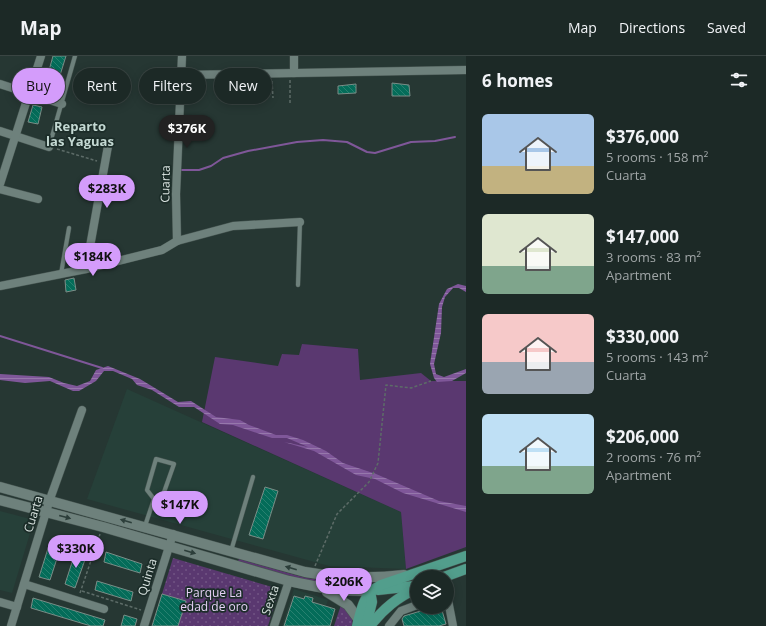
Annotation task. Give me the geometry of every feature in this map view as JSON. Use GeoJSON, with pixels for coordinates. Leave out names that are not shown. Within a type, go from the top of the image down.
{"type":"FeatureCollection","features":[{"type":"Feature","properties":{"kind":"main road"},"geometry":{"type":"LineString","coordinates":[[0,487],[312,573],[357,578],[410,574]]}},
{"type":"Feature","properties":{"kind":"main road"},"geometry":{"type":"LineString","coordinates":[[0,500],[103,527],[318,588],[342,591],[370,591],[410,587]]}},
{"type":"Feature","properties":{"kind":"main road"},"geometry":{"type":"LineString","coordinates":[[228,563],[231,551]]}},
{"type":"Feature","properties":{"kind":"main road"},"geometry":{"type":"LineString","coordinates":[[425,570],[466,556]]}},
{"type":"Feature","properties":{"kind":"main road"},"geometry":{"type":"LineString","coordinates":[[454,573],[466,569]]}},
{"type":"Feature","properties":{"kind":"main road"},"geometry":{"type":"LineString","coordinates":[[370,591],[410,575]]}},
{"type":"Feature","properties":{"kind":"main road"},"geometry":{"type":"LineString","coordinates":[[357,578],[370,591],[372,602],[361,624]]}},
{"type":"Feature","properties":{"kind":"main road"},"geometry":{"type":"LineString","coordinates":[[318,588],[343,600],[354,611],[361,624]]}},
{"type":"Feature","properties":{"kind":"main road"},"geometry":{"type":"LineString","coordinates":[[370,626],[389,604],[410,590]]}},
{"type":"Feature","properties":{"kind":"street"},"geometry":{"type":"LineString","coordinates":[[37,68],[41,56]]}},
{"type":"Feature","properties":{"kind":"street","name":"Cuarta"},"geometry":{"type":"LineString","coordinates":[[181,68],[182,56]]}},
{"type":"Feature","properties":{"kind":"street"},"geometry":{"type":"LineString","coordinates":[[292,73],[294,56]]}},
{"type":"Feature","properties":{"kind":"street"},"geometry":{"type":"LineString","coordinates":[[272,73],[465,70]]}},
{"type":"Feature","properties":{"kind":"street"},"geometry":{"type":"LineString","coordinates":[[0,84],[12,88]]}},
{"type":"Feature","properties":{"kind":"street"},"geometry":{"type":"LineString","coordinates":[[0,184],[25,104]]}},
{"type":"Feature","properties":{"kind":"street","name":"Cuarta"},"geometry":{"type":"LineString","coordinates":[[177,242],[176,194],[180,104]]}},
{"type":"Feature","properties":{"kind":"street"},"geometry":{"type":"LineString","coordinates":[[0,132],[49,147]]}},
{"type":"Feature","properties":{"kind":"street"},"geometry":{"type":"LineString","coordinates":[[86,269],[108,146]]}},
{"type":"Feature","properties":{"kind":"street"},"geometry":{"type":"LineString","coordinates":[[0,189],[38,199]]}},
{"type":"Feature","properties":{"kind":"street"},"geometry":{"type":"LineString","coordinates":[[0,286],[86,269],[162,250],[177,242],[233,226],[300,222]]}},
{"type":"Feature","properties":{"kind":"street","name":"Cuarta"},"geometry":{"type":"LineString","coordinates":[[11,626],[46,512],[82,410]]}},
{"type":"Feature","properties":{"kind":"street","name":"Quinta"},"geometry":{"type":"LineString","coordinates":[[144,626],[173,534]]}},
{"type":"Feature","properties":{"kind":"street","name":"Sexta"},"geometry":{"type":"LineString","coordinates":[[274,626],[289,581]]}},
{"type":"Feature","properties":{"kind":"street"},"geometry":{"type":"LineString","coordinates":[[24,584],[104,609]]}},
{"type":"Feature","properties":{"kind":"street"},"geometry":{"type":"LineString","coordinates":[[0,602],[17,607]]}},
{"type":"Feature","properties":{"kind":"street"},"geometry":{"type":"LineString","coordinates":[[389,626],[401,611],[410,608]]}},
{"type":"Feature","properties":{"kind":"street"},"geometry":{"type":"LineString","coordinates":[[451,614],[453,626]]}},
{"type":"Feature","properties":{"kind":"lane"},"geometry":{"type":"LineString","coordinates":[[65,93],[75,56]]}},
{"type":"Feature","properties":{"kind":"lane"},"geometry":{"type":"LineString","coordinates":[[49,147],[62,104]]}},
{"type":"Feature","properties":{"kind":"lane"},"geometry":{"type":"LineString","coordinates":[[298,284],[300,222]]}},
{"type":"Feature","properties":{"kind":"lane"},"geometry":{"type":"LineString","coordinates":[[61,274],[69,228]]}},
{"type":"Feature","properties":{"kind":"lane"},"geometry":{"type":"LineString","coordinates":[[145,526],[154,499],[163,495],[174,464],[156,459],[147,490],[154,499]]}},
{"type":"Feature","properties":{"kind":"lane"},"geometry":{"type":"LineString","coordinates":[[231,551],[253,477]]}},
{"type":"Feature","properties":{"kind":"path"},"geometry":{"type":"LineString","coordinates":[[272,73],[273,98]]}},
{"type":"Feature","properties":{"kind":"path"},"geometry":{"type":"LineString","coordinates":[[290,104],[292,73]]}},
{"type":"Feature","properties":{"kind":"path"},"geometry":{"type":"LineString","coordinates":[[49,147],[105,163]]}},
{"type":"Feature","properties":{"kind":"path"},"geometry":{"type":"LineString","coordinates":[[312,573],[338,514],[369,482],[378,463],[386,385],[410,388],[431,380]]}},
{"type":"Feature","properties":{"kind":"path"},"geometry":{"type":"LineString","coordinates":[[78,601],[103,527]]}},
{"type":"Feature","properties":{"kind":"path"},"geometry":{"type":"LineString","coordinates":[[81,591],[149,612]]}},
{"type":"Feature","properties":{"kind":"shaded area"},"geometry":{"type":"Polygon","coordinates":[[[458,284],[466,286],[466,292],[459,288],[453,288],[445,297],[442,307],[441,333],[434,364],[436,374],[444,377],[466,369],[466,373],[452,381],[437,382],[434,378],[430,364],[439,304],[447,289],[458,284]]]}},
{"type":"Feature","properties":{"kind":"shaded area"},"geometry":{"type":"Polygon","coordinates":[[[108,366],[140,379],[178,402],[191,401],[216,417],[240,420],[276,435],[287,435],[303,440],[326,451],[343,463],[376,474],[439,501],[466,506],[466,512],[403,493],[375,479],[356,475],[314,451],[284,442],[308,447],[287,438],[272,438],[233,425],[220,424],[194,407],[179,407],[152,390],[137,385],[132,379],[113,371],[104,371],[96,381],[79,391],[73,391],[50,381],[25,383],[0,380],[0,374],[49,377],[77,386],[90,381],[96,370],[108,366]]]}},
{"type":"Feature","properties":{"kind":"shaded area"},"geometry":{"type":"Polygon","coordinates":[[[127,389],[401,512],[406,569],[329,566],[87,499],[127,389]]]}},
{"type":"Feature","properties":{"kind":"shaded area"},"geometry":{"type":"Polygon","coordinates":[[[0,511],[34,520],[12,593],[0,590],[0,511]]]}},
{"type":"Feature","properties":{"kind":"shaded area"},"geometry":{"type":"Polygon","coordinates":[[[294,589],[328,600],[319,626],[282,626],[294,589]]]}},
{"type":"Feature","properties":{"kind":"green space"},"geometry":{"type":"Polygon","coordinates":[[[302,344],[358,349],[360,380],[421,373],[431,381],[466,381],[466,547],[406,569],[401,512],[202,422],[215,357],[278,366],[282,354],[299,355],[302,344]]]}},
{"type":"Feature","properties":{"kind":"green space","name":"Parque La edad de oro"},"geometry":{"type":"Polygon","coordinates":[[[173,558],[279,589],[268,626],[178,626],[186,601],[162,594],[173,558]]]}},
{"type":"Feature","properties":{"kind":"green space"},"geometry":{"type":"Polygon","coordinates":[[[239,559],[306,578],[353,584],[360,588],[305,582],[238,561],[239,559]]]}},
{"type":"Feature","properties":{"kind":"green space"},"geometry":{"type":"Polygon","coordinates":[[[341,605],[350,614],[353,626],[334,626],[341,605]]]}},
{"type":"Feature","properties":{"kind":"building"},"geometry":{"type":"Polygon","coordinates":[[[53,56],[66,56],[62,68],[50,68],[53,56]]]}},
{"type":"Feature","properties":{"kind":"building"},"geometry":{"type":"Polygon","coordinates":[[[392,83],[409,85],[410,96],[392,96],[392,83]]]}},
{"type":"Feature","properties":{"kind":"building"},"geometry":{"type":"Polygon","coordinates":[[[356,84],[356,93],[338,94],[338,86],[356,84]]]}},
{"type":"Feature","properties":{"kind":"building"},"geometry":{"type":"Polygon","coordinates":[[[33,105],[42,107],[38,124],[28,122],[33,105]]]}},
{"type":"Feature","properties":{"kind":"building"},"geometry":{"type":"Polygon","coordinates":[[[74,278],[76,290],[66,292],[65,280],[74,278]]]}},
{"type":"Feature","properties":{"kind":"building"},"geometry":{"type":"Polygon","coordinates":[[[265,487],[278,491],[263,539],[249,535],[265,487]]]}},
{"type":"Feature","properties":{"kind":"building"},"geometry":{"type":"Polygon","coordinates":[[[50,542],[61,546],[50,580],[39,577],[50,542]]]}},
{"type":"Feature","properties":{"kind":"building"},"geometry":{"type":"Polygon","coordinates":[[[76,550],[87,554],[75,588],[65,584],[76,550]]]}},
{"type":"Feature","properties":{"kind":"building"},"geometry":{"type":"Polygon","coordinates":[[[106,552],[142,564],[140,573],[104,562],[106,552]]]}},
{"type":"Feature","properties":{"kind":"building"},"geometry":{"type":"Polygon","coordinates":[[[97,581],[133,592],[131,601],[95,590],[97,581]]]}},
{"type":"Feature","properties":{"kind":"building"},"geometry":{"type":"Polygon","coordinates":[[[162,594],[186,601],[178,626],[152,626],[162,594]]]}},
{"type":"Feature","properties":{"kind":"building"},"geometry":{"type":"Polygon","coordinates":[[[294,596],[304,599],[305,596],[313,598],[312,602],[335,609],[330,626],[284,626],[294,596]]]}},
{"type":"Feature","properties":{"kind":"building"},"geometry":{"type":"Polygon","coordinates":[[[33,598],[105,620],[103,626],[91,626],[31,608],[33,598]]]}},
{"type":"Feature","properties":{"kind":"building"},"geometry":{"type":"Polygon","coordinates":[[[411,614],[443,614],[446,624],[439,626],[404,626],[402,619],[404,616],[411,614]]]}},
{"type":"Feature","properties":{"kind":"building"},"geometry":{"type":"Polygon","coordinates":[[[124,615],[137,619],[135,626],[121,626],[124,615]]]}},
{"type":"Feature","properties":{"kind":"waterway"},"geometry":{"type":"LineString","coordinates":[[180,170],[199,170],[211,166],[223,158],[248,151],[297,142],[323,140],[347,142],[367,152],[375,153],[411,142],[435,141],[455,137]]}},
{"type":"Feature","properties":{"kind":"waterway"},"geometry":{"type":"LineString","coordinates":[[0,336],[102,368]]}},
{"type":"Feature","properties":{"kind":"district","name":"Reparto las Yaguas"},"geometry":{"type":"Point","coordinates":[80,134]}}]}
